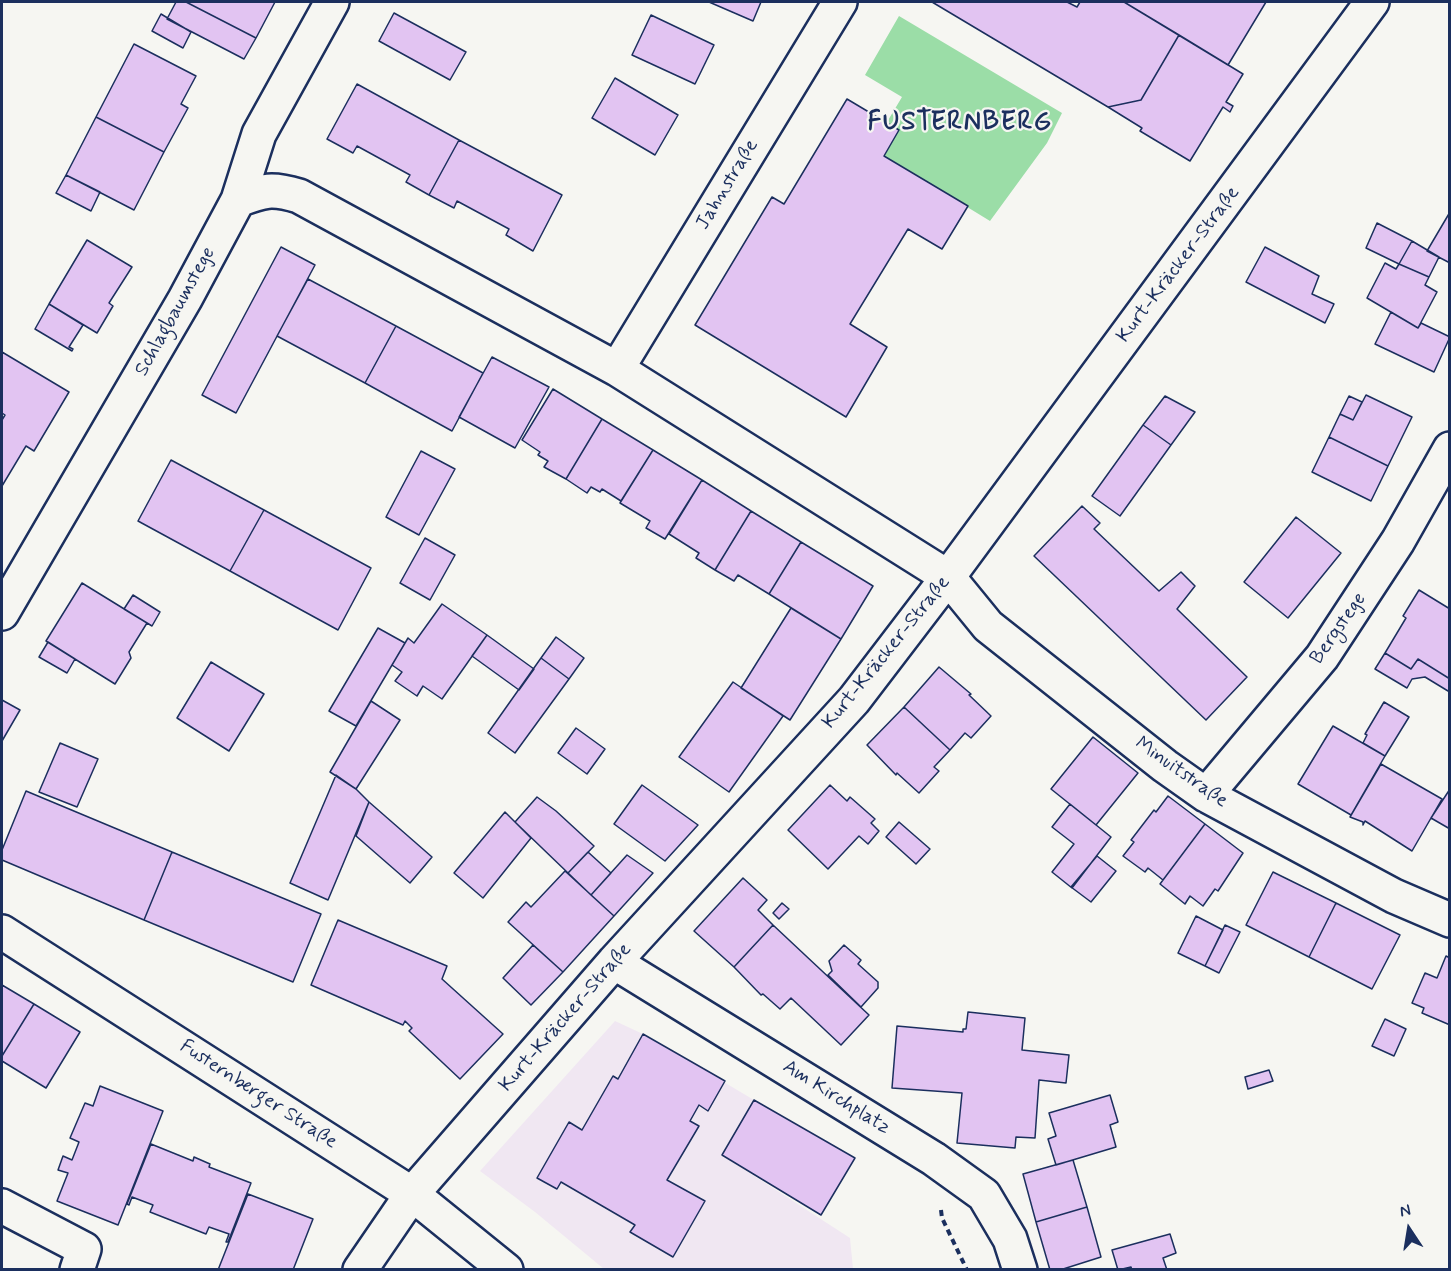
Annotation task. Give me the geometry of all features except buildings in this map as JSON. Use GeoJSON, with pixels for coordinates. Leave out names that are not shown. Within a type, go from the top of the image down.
{"type":"FeatureCollection","features":[{"type":"Feature","properties":{"kind":"street","name":"Schlagbaumstege"},"geometry":{"type":"LineString","coordinates":[[2,613],[185,299],[238,200],[259,134],[332,2]]}},
{"type":"Feature","properties":{"kind":"street","name":"Jahnstraße"},"geometry":{"type":"LineString","coordinates":[[617,369],[840,2]]}},
{"type":"Feature","properties":{"kind":"street","name":"Kurt-Kräcker-Straße"},"geometry":{"type":"LineString","coordinates":[[360,1269],[412,1194],[614,962],[854,700],[948,577],[1371,2]]}},
{"type":"Feature","properties":{"kind":"street"},"geometry":{"type":"LineString","coordinates":[[238,200],[260,191],[280,190],[299,196],[617,369],[948,577]]}},
{"type":"Feature","properties":{"kind":"street","name":"Bergstege"},"geometry":{"type":"LineString","coordinates":[[1206,795],[1322,657],[1398,541],[1449,449]]}},
{"type":"Feature","properties":{"kind":"street","name":"Minuitstraße"},"geometry":{"type":"LineString","coordinates":[[948,577],[988,626],[1165,766],[1206,795],[1394,896],[1449,920]]}},
{"type":"Feature","properties":{"kind":"street","name":"Fusternberger Straße"},"geometry":{"type":"LineString","coordinates":[[2,932],[412,1194],[506,1269]]}},
{"type":"Feature","properties":{"kind":"street","name":"Am Kirchplatz"},"geometry":{"type":"LineString","coordinates":[[614,962],[934,1159],[984,1195],[1010,1239],[1020,1269]]}},
{"type":"Feature","properties":{"kind":"street"},"geometry":{"type":"LineString","coordinates":[[2,1206],[84,1249],[77,1269]]}},
{"type":"Feature","properties":{"kind":"path"},"geometry":{"type":"LineString","coordinates":[[942,1218],[968,1269]]}},
{"type":"Feature","properties":{"kind":"shaded area"},"geometry":{"type":"Polygon","coordinates":[[[615,1021],[643,1034],[754,1100],[722,1155],[850,1238],[853,1269],[604,1269],[535,1212],[480,1171],[615,1021]]]}},
{"type":"Feature","properties":{"kind":"green space"},"geometry":{"type":"Polygon","coordinates":[[[899,16],[1062,113],[1047,143],[990,221],[884,156],[899,130],[887,122],[902,97],[865,75],[899,16]]]}},
{"type":"Feature","properties":{"kind":"district","name":"FUSTERNBERG"},"geometry":{"type":"Point","coordinates":[960,124]}}]}
